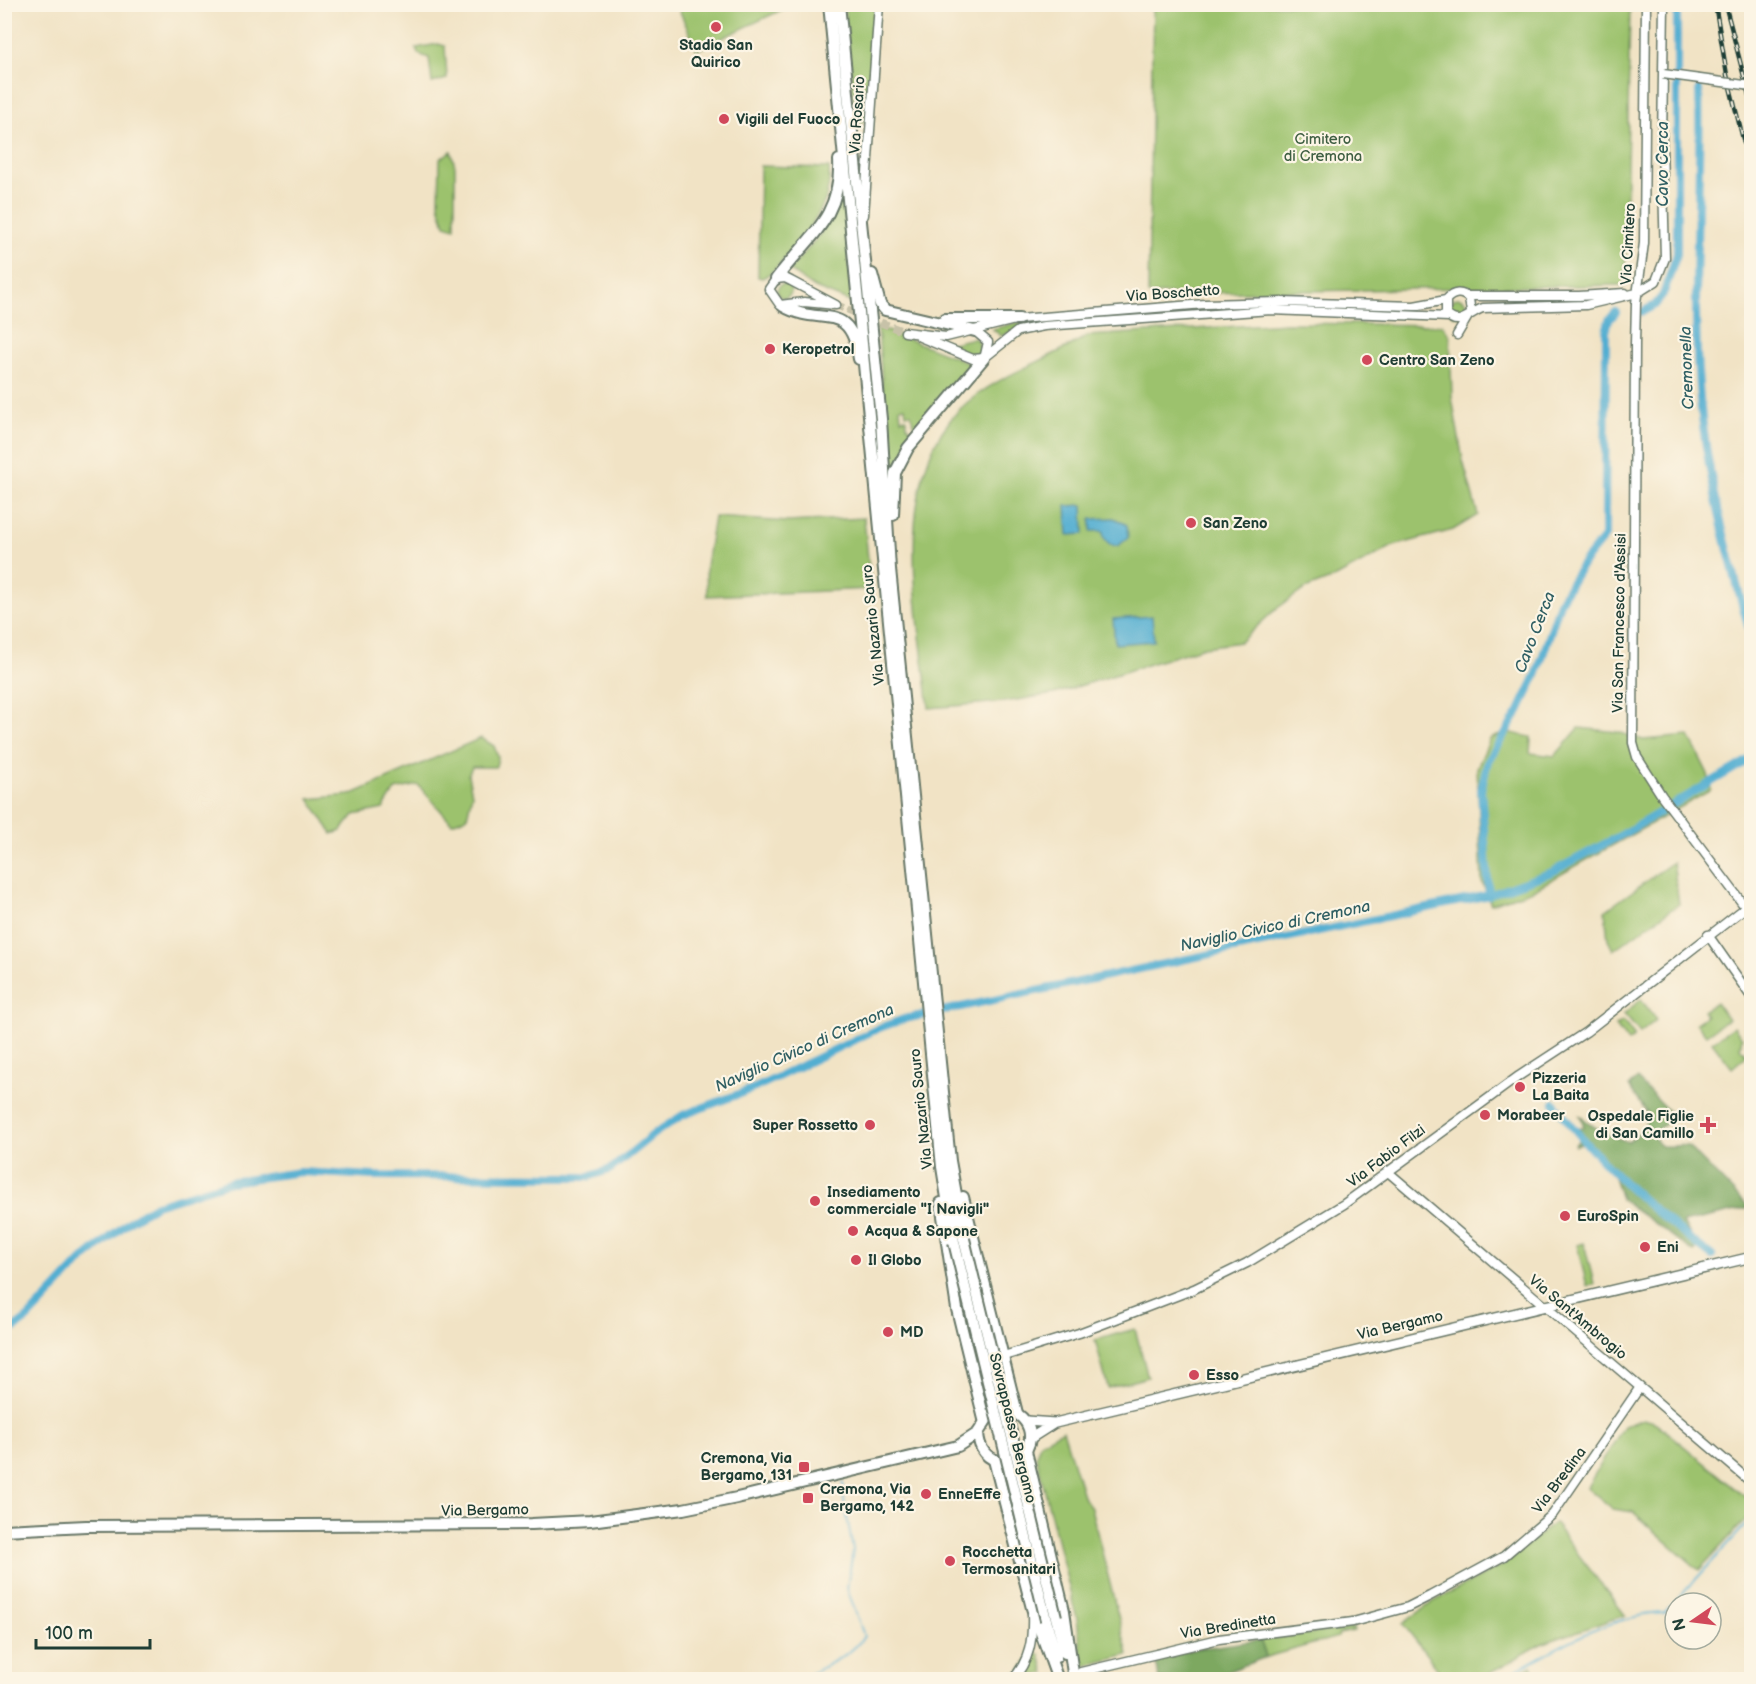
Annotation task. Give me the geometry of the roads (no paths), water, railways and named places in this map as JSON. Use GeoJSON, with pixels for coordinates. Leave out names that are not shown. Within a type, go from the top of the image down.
{"type":"FeatureCollection","features":[{"type":"Feature","properties":{"kind":"main road","name":"Via Nazario Sauro"},"geometry":{"type":"LineString","coordinates":[[829,4],[867,374],[880,540],[922,976],[932,1021],[946,1118],[959,1241]]}},
{"type":"Feature","properties":{"kind":"main road","name":"Via Nazario Sauro"},"geometry":{"type":"LineString","coordinates":[[839,4],[880,419],[890,569],[934,1002],[932,1021],[942,1167],[959,1241]]}},
{"type":"Feature","properties":{"kind":"main road"},"geometry":{"type":"LineString","coordinates":[[777,279],[821,228],[833,205],[840,176],[838,154],[844,147]]}},
{"type":"Feature","properties":{"kind":"main road"},"geometry":{"type":"LineString","coordinates":[[862,227],[880,304],[885,310],[894,314],[931,319],[975,331]]}},
{"type":"Feature","properties":{"kind":"main road"},"geometry":{"type":"LineString","coordinates":[[783,306],[792,311],[824,316],[846,324],[857,347],[860,367],[867,374]]}},
{"type":"Feature","properties":{"kind":"main road"},"geometry":{"type":"LineString","coordinates":[[931,319],[1019,319]]}},
{"type":"Feature","properties":{"kind":"main road"},"geometry":{"type":"LineString","coordinates":[[890,569],[893,538],[893,486],[900,462],[917,436],[984,358]]}},
{"type":"Feature","properties":{"kind":"main road"},"geometry":{"type":"LineString","coordinates":[[946,1118],[964,1206],[1003,1357],[1031,1438],[1026,1451],[1015,1460],[993,1460]]}},
{"type":"Feature","properties":{"kind":"main road"},"geometry":{"type":"LineString","coordinates":[[942,1167],[944,1236],[957,1309],[984,1419],[978,1433],[982,1450],[993,1460],[1032,1608],[1060,1680]]}},
{"type":"Feature","properties":{"kind":"main road","name":"Sovrappasso Bergamo"},"geometry":{"type":"LineString","coordinates":[[959,1241],[1051,1619]]}},
{"type":"Feature","properties":{"kind":"main road","name":"Via Bergamo"},"geometry":{"type":"LineString","coordinates":[[1031,1438],[1055,1423],[1752,1257]]}},
{"type":"Feature","properties":{"kind":"main road","name":"Via Bergamo"},"geometry":{"type":"LineString","coordinates":[[984,1419],[1003,1410],[1022,1417],[1055,1423]]}},
{"type":"Feature","properties":{"kind":"main road","name":"Via Bergamo"},"geometry":{"type":"LineString","coordinates":[[4,1530],[86,1526],[532,1524],[590,1521],[683,1509],[737,1498],[958,1446],[978,1433]]}},
{"type":"Feature","properties":{"kind":"main road","name":"Via Bergamo"},"geometry":{"type":"LineString","coordinates":[[958,1446],[982,1450]]}},
{"type":"Feature","properties":{"kind":"main road"},"geometry":{"type":"LineString","coordinates":[[1026,1451],[1064,1611],[1076,1677]]}},
{"type":"Feature","properties":{"kind":"main road"},"geometry":{"type":"LineString","coordinates":[[1004,1500],[1010,1490],[1020,1485],[1031,1486],[1036,1491]]}},
{"type":"Feature","properties":{"kind":"main road"},"geometry":{"type":"LineString","coordinates":[[1051,1619],[1076,1677]]}},
{"type":"Feature","properties":{"kind":"main road"},"geometry":{"type":"LineString","coordinates":[[1051,1619],[1060,1680]]}},
{"type":"Feature","properties":{"kind":"street","name":"Via Rosario"},"geometry":{"type":"LineString","coordinates":[[862,227],[879,4]]}},
{"type":"Feature","properties":{"kind":"street","name":"Via Cimitero"},"geometry":{"type":"LineString","coordinates":[[1637,293],[1644,243],[1646,4]]}},
{"type":"Feature","properties":{"kind":"street","name":"Via Cimitero"},"geometry":{"type":"LineString","coordinates":[[1637,293],[1656,281],[1665,258],[1664,4]]}},
{"type":"Feature","properties":{"kind":"street"},"geometry":{"type":"LineString","coordinates":[[1663,74],[1752,86]]}},
{"type":"Feature","properties":{"kind":"street"},"geometry":{"type":"LineString","coordinates":[[777,279],[791,281],[836,305],[804,302],[783,306],[775,300],[769,289],[777,279]]}},
{"type":"Feature","properties":{"kind":"street","name":"Via Boschetto"},"geometry":{"type":"LineString","coordinates":[[1457,293],[1466,296],[1579,296],[1637,293],[1586,305],[1483,308],[1469,315],[1450,319],[1271,310],[1044,326],[1010,336],[984,358],[973,359],[905,332],[946,337],[1019,319],[1205,304],[1282,302],[1414,306],[1446,300],[1457,293]]}},
{"type":"Feature","properties":{"kind":"street","name":"Via San Francesco d'Assisi"},"geometry":{"type":"LineString","coordinates":[[1637,293],[1631,723],[1636,757],[1673,812],[1752,916]]}},
{"type":"Feature","properties":{"kind":"street"},"geometry":{"type":"LineString","coordinates":[[1446,300],[1444,309],[1457,335],[1469,315],[1471,303],[1466,296]]}},
{"type":"Feature","properties":{"kind":"street"},"geometry":{"type":"LineString","coordinates":[[975,331],[988,342],[984,358]]}},
{"type":"Feature","properties":{"kind":"street","name":"Via Fabio Filzi"},"geometry":{"type":"LineString","coordinates":[[971,1366],[1079,1333],[1194,1289],[1247,1263],[1344,1204],[1519,1076],[1586,1032],[1745,908]]}},
{"type":"Feature","properties":{"kind":"street"},"geometry":{"type":"LineString","coordinates":[[1708,935],[1752,998]]}},
{"type":"Feature","properties":{"kind":"street","name":"Via Sant'Ambrogio"},"geometry":{"type":"LineString","coordinates":[[1387,1172],[1752,1483]]}},
{"type":"Feature","properties":{"kind":"street","name":"Via Bredina"},"geometry":{"type":"LineString","coordinates":[[1382,1615],[1408,1607],[1440,1591],[1504,1556],[1530,1536],[1568,1495],[1640,1388]]}},
{"type":"Feature","properties":{"kind":"street"},"geometry":{"type":"LineString","coordinates":[[1012,1680],[1024,1664],[1033,1639],[1032,1608]]}},
{"type":"Feature","properties":{"kind":"street","name":"Via Bredinetta"},"geometry":{"type":"LineString","coordinates":[[1076,1677],[1219,1639],[1353,1622],[1382,1615]]}},
{"type":"Feature","properties":{"kind":"water"},"geometry":{"type":"Polygon","coordinates":[[[1083,505],[1084,534],[1068,535],[1066,506],[1083,505]]]}},
{"type":"Feature","properties":{"kind":"water"},"geometry":{"type":"Polygon","coordinates":[[[1114,518],[1127,525],[1128,538],[1118,546],[1109,544],[1105,540],[1103,531],[1091,531],[1091,519],[1114,518]]]}},
{"type":"Feature","properties":{"kind":"water"},"geometry":{"type":"Polygon","coordinates":[[[1152,616],[1154,641],[1115,644],[1113,619],[1152,616]]]}},
{"type":"Feature","properties":{"kind":"waterway","name":"Cavo Cerca"},"geometry":{"type":"LineString","coordinates":[[1642,312],[1655,305],[1663,295],[1677,254],[1677,4]]}},
{"type":"Feature","properties":{"kind":"waterway","name":"Cremonella"},"geometry":{"type":"LineString","coordinates":[[1699,90],[1696,312],[1702,418],[1719,514],[1752,640]]}},
{"type":"Feature","properties":{"kind":"waterway","name":"Cavo Cerca"},"geometry":{"type":"LineString","coordinates":[[1489,895],[1481,790],[1488,761],[1519,711],[1537,673],[1561,600],[1583,563],[1605,536],[1606,332],[1609,320],[1616,312]]}},
{"type":"Feature","properties":{"kind":"waterway","name":"Naviglio Civico di Cremona"},"geometry":{"type":"LineString","coordinates":[[4,1336],[28,1318],[82,1260],[130,1221],[156,1205],[230,1182],[300,1172],[374,1176],[588,1177],[611,1169],[655,1133],[683,1115],[755,1088],[879,1028],[904,1019],[1489,895],[1552,872],[1623,834],[1752,758]]}},
{"type":"Feature","properties":{"kind":"waterway"},"geometry":{"type":"LineString","coordinates":[[1554,1103],[1589,1146],[1627,1186],[1712,1256]]}},
{"type":"Feature","properties":{"kind":"waterway"},"geometry":{"type":"LineString","coordinates":[[799,1680],[844,1656],[864,1636],[847,1588],[853,1550],[843,1482]]}},
{"type":"Feature","properties":{"kind":"waterway"},"geometry":{"type":"LineString","coordinates":[[1499,1680],[1558,1647],[1600,1628],[1621,1620],[1665,1613],[1752,1518]]}},
{"type":"Feature","properties":{"kind":"tunnel"},"geometry":{"type":"LineString","coordinates":[[836,305],[905,332]]}},
{"type":"Feature","properties":{"kind":"railway"},"geometry":{"type":"LineString","coordinates":[[1715,4],[1727,75],[1752,175]]}},
{"type":"Feature","properties":{"kind":"railway"},"geometry":{"type":"LineString","coordinates":[[1725,4],[1752,107]]}},
{"type":"Feature","properties":{"kind":"place","name":"Stadio San Quirico"},"geometry":{"type":"Point","coordinates":[716,27]}},
{"type":"Feature","properties":{"kind":"place","name":"Vigili del Fuoco"},"geometry":{"type":"Point","coordinates":[724,119]}},
{"type":"Feature","properties":{"kind":"place","name":"Keropetrol"},"geometry":{"type":"Point","coordinates":[770,349]}},
{"type":"Feature","properties":{"kind":"place","name":"Centro San Zeno"},"geometry":{"type":"Point","coordinates":[1367,360]}},
{"type":"Feature","properties":{"kind":"place","name":"San Zeno"},"geometry":{"type":"Point","coordinates":[1191,523]}},
{"type":"Feature","properties":{"kind":"place","name":"Pizzeria La Baita"},"geometry":{"type":"Point","coordinates":[1520,1087]}},
{"type":"Feature","properties":{"kind":"place","name":"Morabeer"},"geometry":{"type":"Point","coordinates":[1485,1115]}},
{"type":"Feature","properties":{"kind":"place","name":"Super Rossetto"},"geometry":{"type":"Point","coordinates":[870,1125]}},
{"type":"Feature","properties":{"kind":"place","name":"Ospedale Figlie di San Camillo"},"geometry":{"type":"Point","coordinates":[1708,1125]}},
{"type":"Feature","properties":{"kind":"place","name":"Insediamento commerciale \"I Navigli\""},"geometry":{"type":"Point","coordinates":[815,1201]}},
{"type":"Feature","properties":{"kind":"place","name":"EuroSpin"},"geometry":{"type":"Point","coordinates":[1565,1216]}},
{"type":"Feature","properties":{"kind":"place","name":"Acqua & Sapone"},"geometry":{"type":"Point","coordinates":[853,1231]}},
{"type":"Feature","properties":{"kind":"place","name":"Eni"},"geometry":{"type":"Point","coordinates":[1645,1247]}},
{"type":"Feature","properties":{"kind":"place","name":"Il Globo"},"geometry":{"type":"Point","coordinates":[856,1260]}},
{"type":"Feature","properties":{"kind":"place","name":"MD"},"geometry":{"type":"Point","coordinates":[888,1332]}},
{"type":"Feature","properties":{"kind":"place","name":"Esso"},"geometry":{"type":"Point","coordinates":[1194,1375]}},
{"type":"Feature","properties":{"kind":"place","name":"Cremona, Via Bergamo, 131"},"geometry":{"type":"Point","coordinates":[804,1467]}},
{"type":"Feature","properties":{"kind":"place","name":"EnneEffe"},"geometry":{"type":"Point","coordinates":[926,1494]}},
{"type":"Feature","properties":{"kind":"place","name":"Cremona, Via Bergamo, 142"},"geometry":{"type":"Point","coordinates":[808,1498]}},
{"type":"Feature","properties":{"kind":"place","name":"Rocchetta Termosanitari"},"geometry":{"type":"Point","coordinates":[950,1561]}},
{"type":"Feature","properties":{"kind":"park label","name":"Cimitero di Cremona"},"geometry":{"type":"Point","coordinates":[1323,148]}}]}
